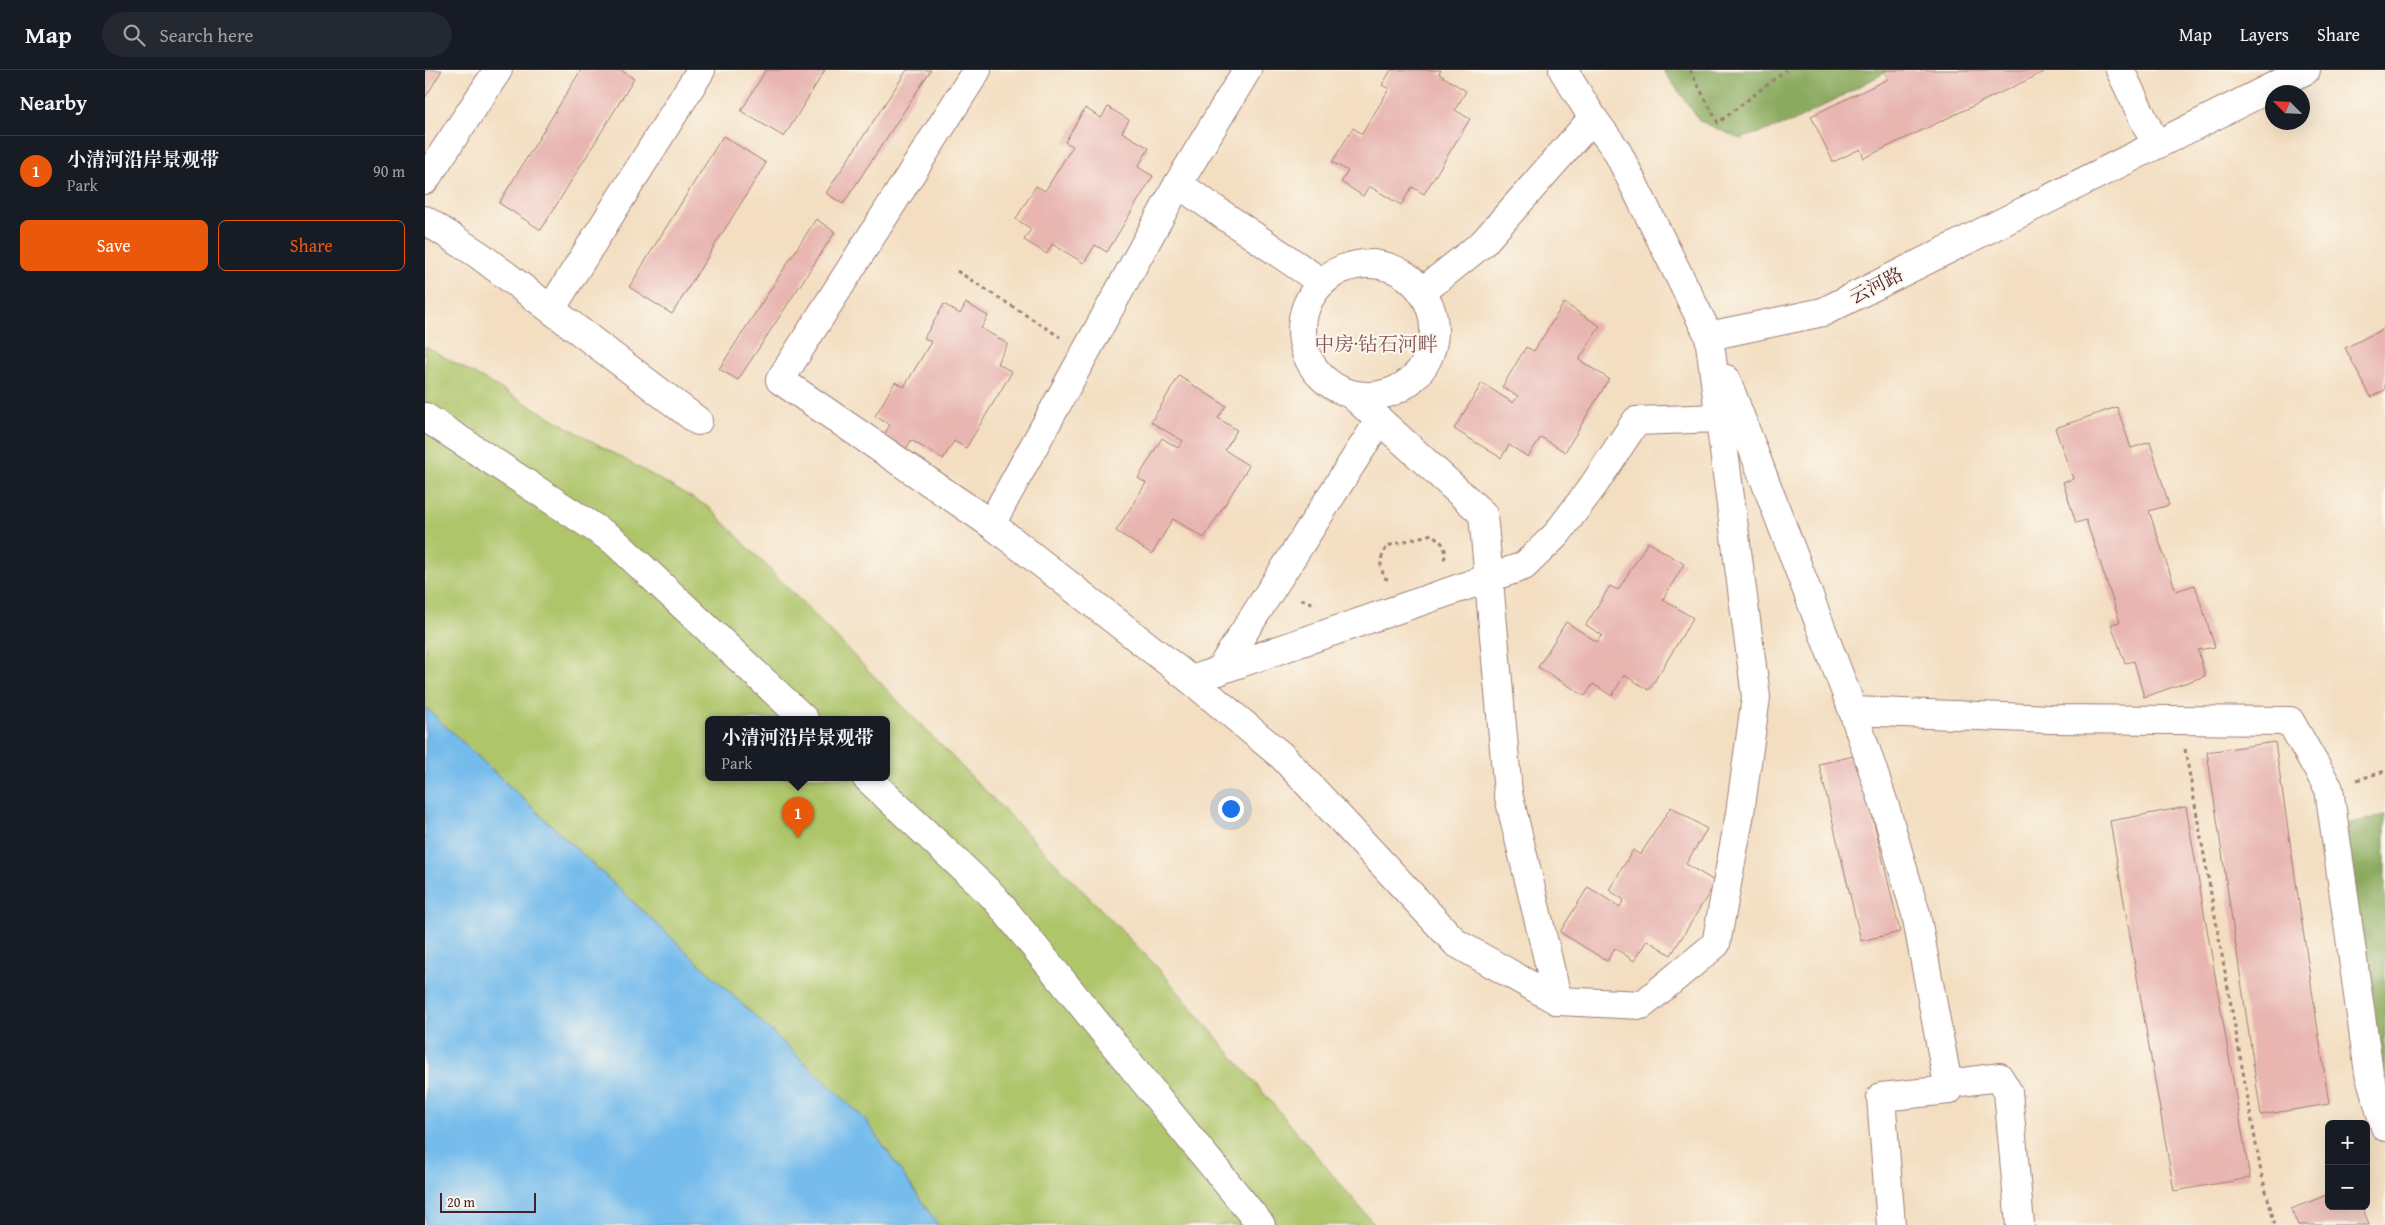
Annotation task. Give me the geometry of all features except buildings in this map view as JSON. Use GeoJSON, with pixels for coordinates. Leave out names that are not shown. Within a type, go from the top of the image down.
{"type":"FeatureCollection","features":[{"type":"Feature","properties":{"kind":"street"},"geometry":{"type":"LineString","coordinates":[[425,180],[498,70]]}},
{"type":"Feature","properties":{"kind":"street"},"geometry":{"type":"LineString","coordinates":[[551,309],[701,70]]}},
{"type":"Feature","properties":{"kind":"street"},"geometry":{"type":"LineString","coordinates":[[977,70],[780,380],[991,524],[1191,680],[1283,757],[1456,943],[1558,1001],[1642,1006],[1716,944],[1740,813],[1756,697],[1709,336]]}},
{"type":"Feature","properties":{"kind":"street"},"geometry":{"type":"LineString","coordinates":[[991,524],[1178,184],[1247,70]]}},
{"type":"Feature","properties":{"kind":"street"},"geometry":{"type":"LineString","coordinates":[[1563,70],[1593,118],[1617,151],[1709,336],[1853,710],[1886,810],[1916,914],[1949,1090],[1881,1097],[1891,1225]]}},
{"type":"Feature","properties":{"kind":"street"},"geometry":{"type":"LineString","coordinates":[[2120,70],[2156,145]]}},
{"type":"Feature","properties":{"kind":"street","name":"云河路"},"geometry":{"type":"LineString","coordinates":[[1709,336],[1823,312],[2306,70]]}},
{"type":"Feature","properties":{"kind":"street"},"geometry":{"type":"LineString","coordinates":[[1423,291],[1483,243],[1593,118]]}},
{"type":"Feature","properties":{"kind":"street"},"geometry":{"type":"LineString","coordinates":[[1178,184],[1321,282]]}},
{"type":"Feature","properties":{"kind":"street"},"geometry":{"type":"LineString","coordinates":[[425,220],[479,255],[698,422]]}},
{"type":"Feature","properties":{"kind":"street"},"geometry":{"type":"LineString","coordinates":[[1363,263],[1386,266],[1406,275],[1423,291],[1432,313],[1434,335],[1429,358],[1415,377],[1397,390],[1375,397],[1352,395],[1333,388],[1318,375],[1307,358],[1301,338],[1302,318],[1309,298],[1321,282],[1340,269],[1363,263]]}},
{"type":"Feature","properties":{"kind":"street"},"geometry":{"type":"LineString","coordinates":[[1352,395],[1483,514],[1508,793],[1558,1001]]}},
{"type":"Feature","properties":{"kind":"street"},"geometry":{"type":"LineString","coordinates":[[425,418],[613,540],[801,716]]}},
{"type":"Feature","properties":{"kind":"street"},"geometry":{"type":"LineString","coordinates":[[1191,680],[1489,580],[1524,566],[1556,535],[1593,486],[1636,421],[1720,418]]}},
{"type":"Feature","properties":{"kind":"street"},"geometry":{"type":"LineString","coordinates":[[1219,671],[1379,421]]}},
{"type":"Feature","properties":{"kind":"street"},"geometry":{"type":"LineString","coordinates":[[1853,710],[2051,719],[2290,721],[2329,789],[2369,1073],[2385,1127]]}},
{"type":"Feature","properties":{"kind":"street"},"geometry":{"type":"LineString","coordinates":[[869,781],[994,897],[1261,1225]]}},
{"type":"Feature","properties":{"kind":"street"},"geometry":{"type":"LineString","coordinates":[[1948,1084],[1999,1077],[2008,1092],[2020,1225]]}},
{"type":"Feature","properties":{"kind":"path"},"geometry":{"type":"LineString","coordinates":[[1690,70],[1718,123],[1786,70]]}},
{"type":"Feature","properties":{"kind":"path"},"geometry":{"type":"LineString","coordinates":[[957,271],[1084,352]]}},
{"type":"Feature","properties":{"kind":"path"},"geometry":{"type":"LineString","coordinates":[[1391,581],[1384,578],[1380,561],[1387,546],[1432,534],[1444,545],[1446,555],[1441,564]]}},
{"type":"Feature","properties":{"kind":"path"},"geometry":{"type":"LineString","coordinates":[[1273,586],[1324,609]]}},
{"type":"Feature","properties":{"kind":"path"},"geometry":{"type":"LineString","coordinates":[[2180,720],[2261,1172],[2275,1225]]}},
{"type":"Feature","properties":{"kind":"green space"},"geometry":{"type":"Polygon","coordinates":[[[1663,70],[1890,70],[1793,122],[1740,139],[1700,121],[1663,70]]]}},
{"type":"Feature","properties":{"kind":"green space"},"geometry":{"type":"Polygon","coordinates":[[[425,346],[710,508],[1158,968],[1375,1225],[938,1225],[865,1119],[425,707],[425,346]]]}},
{"type":"Feature","properties":{"kind":"green space"},"geometry":{"type":"Polygon","coordinates":[[[2385,815],[2385,1127],[2334,827],[2385,815]]]}},
{"type":"Feature","properties":{"kind":"water"},"geometry":{"type":"Polygon","coordinates":[[[425,707],[865,1119],[938,1225],[425,1225],[425,707]]]}},
{"type":"Feature","properties":{"kind":"place","name":"小清河沿岸景观带"},"geometry":{"type":"Point","coordinates":[798,838]}},
{"type":"Feature","properties":{"kind":"district","name":"中房·钻石河畔"},"geometry":{"type":"Point","coordinates":[1376,344]}}]}
